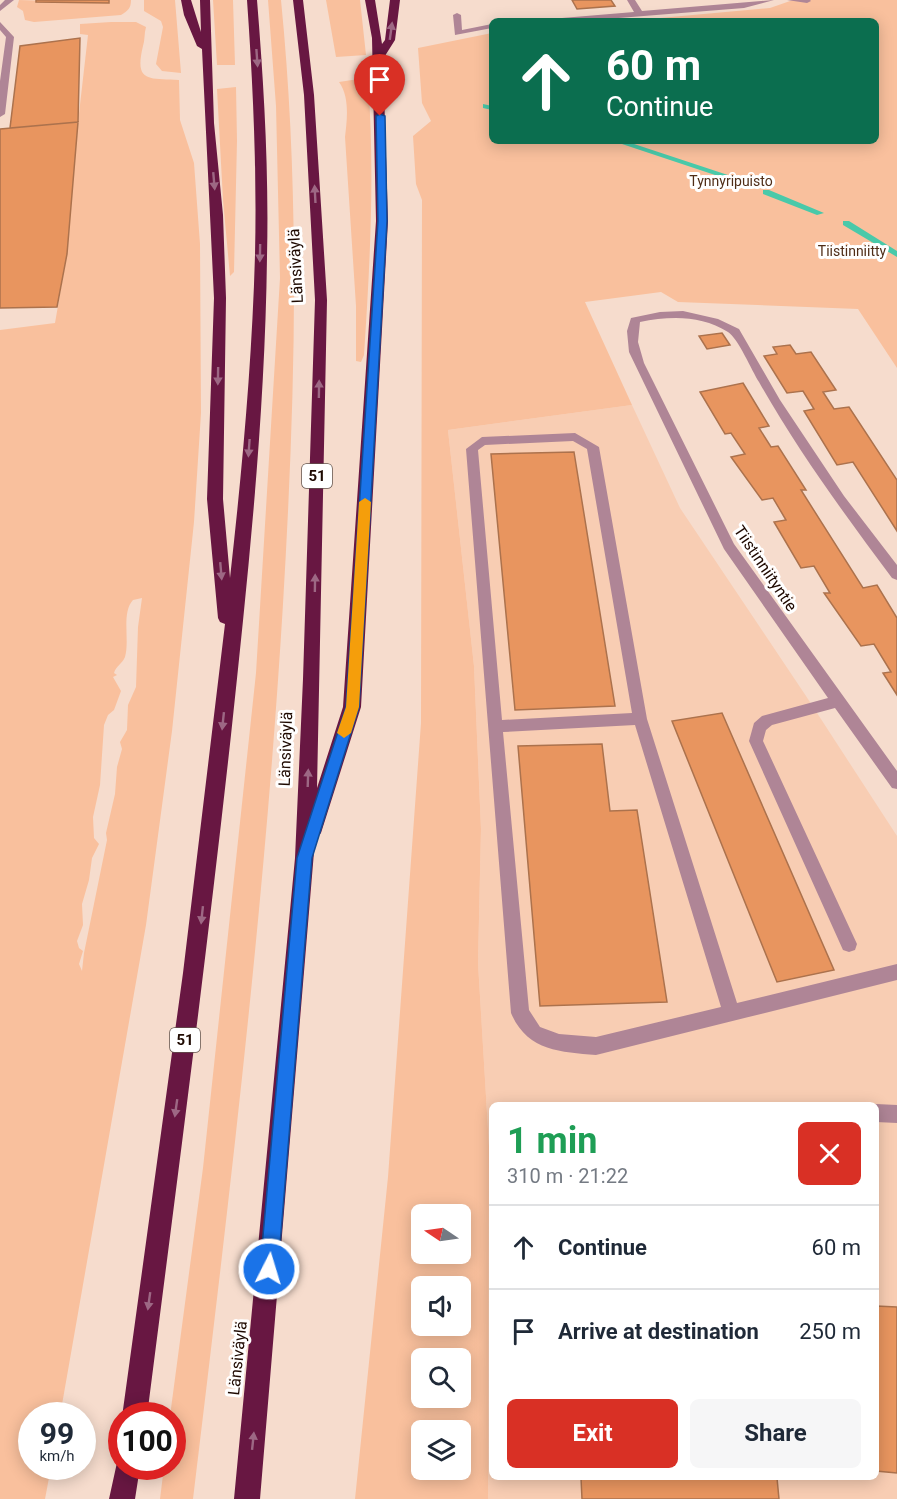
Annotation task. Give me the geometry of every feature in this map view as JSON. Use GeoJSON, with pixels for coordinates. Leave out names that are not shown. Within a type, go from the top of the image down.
{"type":"FeatureCollection","features":[{"type":"Feature","properties":{"kind":"highway"},"geometry":{"type":"LineString","coordinates":[[186,0],[189,15],[206,56]]}},
{"type":"Feature","properties":{"kind":"highway"},"geometry":{"type":"LineString","coordinates":[[205,0],[206,56],[220,298],[215,499],[229,663]]}},
{"type":"Feature","properties":{"kind":"highway","name":"Länsiväylä"},"geometry":{"type":"LineString","coordinates":[[136,1402],[201,924],[246,489],[260,293],[260,106],[252,0]]}},
{"type":"Feature","properties":{"kind":"highway","name":"Länsiväylä"},"geometry":{"type":"LineString","coordinates":[[247,1499],[305,858],[312,679],[321,300],[309,95],[298,0]]}},
{"type":"Feature","properties":{"kind":"highway"},"geometry":{"type":"LineString","coordinates":[[305,858],[352,707],[382,221],[377,38],[370,0]]}},
{"type":"Feature","properties":{"kind":"highway"},"geometry":{"type":"LineString","coordinates":[[378,58],[390,40],[394,0]]}},
{"type":"Feature","properties":{"kind":"highway"},"geometry":{"type":"LineString","coordinates":[[122,1499],[125,1480]]}},
{"type":"Feature","properties":{"kind":"street"},"geometry":{"type":"LineString","coordinates":[[0,9],[10,0]]}},
{"type":"Feature","properties":{"kind":"street"},"geometry":{"type":"LineString","coordinates":[[631,0],[639,14]]}},
{"type":"Feature","properties":{"kind":"street"},"geometry":{"type":"LineString","coordinates":[[588,18],[744,6],[770,0]]}},
{"type":"Feature","properties":{"kind":"street"},"geometry":{"type":"LineString","coordinates":[[791,0],[807,1]]}},
{"type":"Feature","properties":{"kind":"street"},"geometry":{"type":"LineString","coordinates":[[457,15],[458,33],[489,27]]}},
{"type":"Feature","properties":{"kind":"street"},"geometry":{"type":"LineString","coordinates":[[0,24],[10,37],[0,114]]}},
{"type":"Feature","properties":{"kind":"street","name":"Tiistinniityntie"},"geometry":{"type":"LineString","coordinates":[[897,575],[840,499],[774,401],[735,331],[714,321],[683,314],[660,315],[635,320],[631,329],[632,343],[638,363],[729,546],[897,783]]}},
{"type":"Feature","properties":{"kind":"street"},"geometry":{"type":"LineString","coordinates":[[732,1013],[640,719],[593,447],[575,437],[482,441],[472,449],[520,1013],[534,1033],[559,1043],[596,1046],[732,1013],[897,972]]}},
{"type":"Feature","properties":{"kind":"street"},"geometry":{"type":"LineString","coordinates":[[838,700],[767,720],[759,727],[756,741],[849,944]]}},
{"type":"Feature","properties":{"kind":"street"},"geometry":{"type":"LineString","coordinates":[[495,726],[640,719]]}},
{"type":"Feature","properties":{"kind":"street"},"geometry":{"type":"LineString","coordinates":[[879,1113],[897,1114]]}},
{"type":"Feature","properties":{"kind":"shaded area"},"geometry":{"type":"Polygon","coordinates":[[[632,405],[680,508],[897,836],[897,1499],[488,1499],[489,1146],[478,963],[481,829],[474,666],[448,430],[632,405]]]}},
{"type":"Feature","properties":{"kind":"green space"},"geometry":{"type":"Polygon","coordinates":[[[19,0],[109,3],[109,0],[131,0],[129,9],[121,15],[34,22],[25,20],[23,11],[17,7],[19,0]]]}},
{"type":"Feature","properties":{"kind":"green space"},"geometry":{"type":"Polygon","coordinates":[[[144,0],[175,0],[181,73],[162,71],[156,64],[163,27],[161,21],[144,11],[144,0]]]}},
{"type":"Feature","properties":{"kind":"green space"},"geometry":{"type":"Polygon","coordinates":[[[213,0],[233,0],[235,65],[217,65],[213,0]]]}},
{"type":"Feature","properties":{"kind":"green space"},"geometry":{"type":"Polygon","coordinates":[[[268,0],[281,0],[294,226],[291,453],[275,716],[245,1052],[193,1499],[160,1499],[162,1480],[186,1480],[186,1402],[172,1402],[203,1168],[256,673],[280,278],[276,106],[268,0]]]}},
{"type":"Feature","properties":{"kind":"green space"},"geometry":{"type":"Polygon","coordinates":[[[326,0],[360,0],[366,55],[336,57],[326,0]]]}},
{"type":"Feature","properties":{"kind":"green space"},"geometry":{"type":"Polygon","coordinates":[[[793,0],[897,0],[897,368],[858,309],[678,302],[661,292],[585,302],[632,405],[448,430],[474,666],[481,829],[478,963],[489,1146],[488,1499],[355,1499],[388,1177],[421,723],[422,200],[416,184],[413,136],[431,121],[422,103],[418,48],[489,34],[489,144],[879,144],[879,18],[660,18],[770,8],[793,0]]]}},
{"type":"Feature","properties":{"kind":"green space"},"geometry":{"type":"Polygon","coordinates":[[[136,22],[146,27],[141,58],[143,72],[152,78],[179,80],[180,120],[194,163],[200,244],[201,413],[194,522],[172,731],[146,925],[62,1402],[18,1402],[18,1480],[49,1480],[45,1499],[0,1499],[0,330],[55,323],[67,254],[88,35],[80,34],[80,24],[136,22]],[[142,598],[133,600],[129,605],[125,657],[114,673],[117,675],[113,677],[121,691],[114,710],[108,715],[104,725],[100,785],[93,817],[94,838],[99,844],[92,858],[82,904],[83,925],[77,941],[79,948],[83,951],[79,964],[82,971],[115,794],[117,767],[122,749],[120,742],[127,730],[128,705],[136,687],[138,627],[142,598]]]}},
{"type":"Feature","properties":{"kind":"green space"},"geometry":{"type":"Polygon","coordinates":[[[368,81],[370,115],[370,253],[364,355],[361,362],[356,361],[356,306],[345,137],[347,109],[345,95],[339,82],[368,81]]]}},
{"type":"Feature","properties":{"kind":"green space"},"geometry":{"type":"Polygon","coordinates":[[[236,87],[234,272],[230,276],[217,89],[236,87]]]}},
{"type":"Feature","properties":{"kind":"building"},"geometry":{"type":"Polygon","coordinates":[[[36,0],[109,0],[109,3],[36,2],[36,0]]]}},
{"type":"Feature","properties":{"kind":"building"},"geometry":{"type":"Polygon","coordinates":[[[572,0],[611,0],[615,6],[577,9],[572,0]]]}},
{"type":"Feature","properties":{"kind":"building"},"geometry":{"type":"Polygon","coordinates":[[[80,38],[78,122],[10,128],[20,46],[80,38]]]}},
{"type":"Feature","properties":{"kind":"building"},"geometry":{"type":"Polygon","coordinates":[[[78,122],[67,254],[57,307],[0,308],[0,129],[78,122]]]}},
{"type":"Feature","properties":{"kind":"building"},"geometry":{"type":"Polygon","coordinates":[[[722,333],[730,345],[707,349],[699,336],[722,333]]]}},
{"type":"Feature","properties":{"kind":"building"},"geometry":{"type":"Polygon","coordinates":[[[790,345],[796,354],[811,352],[836,390],[823,392],[834,409],[849,407],[897,480],[897,531],[853,462],[837,465],[804,411],[814,409],[803,391],[787,393],[764,356],[777,354],[773,347],[790,345]]]}},
{"type":"Feature","properties":{"kind":"building"},"geometry":{"type":"Polygon","coordinates":[[[743,383],[769,426],[759,428],[771,447],[778,446],[806,490],[801,490],[863,588],[877,585],[897,618],[897,695],[883,673],[891,672],[874,644],[861,646],[824,593],[830,593],[814,566],[801,568],[774,522],[786,520],[773,498],[762,500],[731,457],[745,454],[731,433],[725,434],[700,392],[743,383]]]}},
{"type":"Feature","properties":{"kind":"building"},"geometry":{"type":"Polygon","coordinates":[[[574,452],[615,706],[515,710],[491,454],[574,452]]]}},
{"type":"Feature","properties":{"kind":"building"},"geometry":{"type":"Polygon","coordinates":[[[722,713],[834,970],[777,982],[672,721],[722,713]]]}},
{"type":"Feature","properties":{"kind":"building"},"geometry":{"type":"Polygon","coordinates":[[[602,744],[610,811],[637,810],[667,1002],[540,1006],[518,746],[602,744]]]}},
{"type":"Feature","properties":{"kind":"building"},"geometry":{"type":"Polygon","coordinates":[[[879,1306],[897,1307],[897,1473],[879,1471],[879,1306]]]}},
{"type":"Feature","properties":{"kind":"building"},"geometry":{"type":"Polygon","coordinates":[[[581,1480],[777,1480],[779,1499],[582,1499],[581,1480]]]}},
{"type":"Feature","properties":{"kind":"waterway"},"geometry":{"type":"LineString","coordinates":[[626,144],[742,181]]}},
{"type":"Feature","properties":{"kind":"waterway"},"geometry":{"type":"LineString","coordinates":[[766,192],[820,213]]}},
{"type":"Feature","properties":{"kind":"waterway"},"geometry":{"type":"LineString","coordinates":[[846,223],[897,255]]}},
{"type":"Feature","properties":{"kind":"slow traffic"},"geometry":{"type":"LineString","coordinates":[[344,733],[352,707],[365,502]]}},
{"type":"Feature","properties":{"kind":"route"},"geometry":{"type":"LineString","coordinates":[[269,1269],[305,858],[352,707],[382,221],[380,116]]}},
{"type":"Feature","properties":{"kind":"park label","name":"Tynnyripuisto"},"geometry":{"type":"Point","coordinates":[731,181]}},
{"type":"Feature","properties":{"kind":"park label","name":"Tiistinniitty"},"geometry":{"type":"Point","coordinates":[852,251]}}]}
